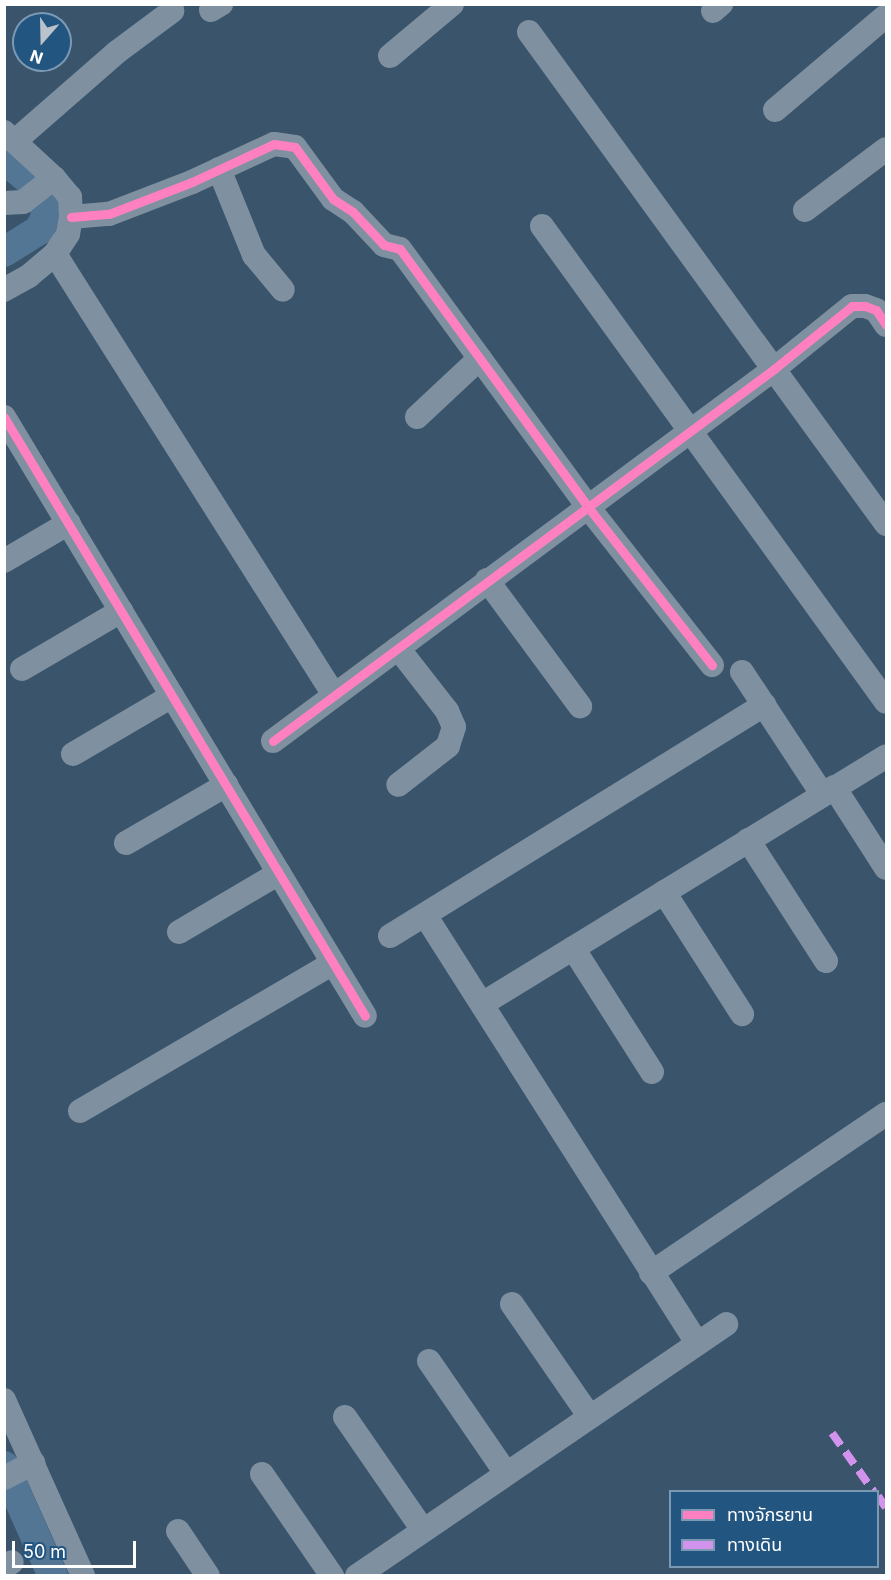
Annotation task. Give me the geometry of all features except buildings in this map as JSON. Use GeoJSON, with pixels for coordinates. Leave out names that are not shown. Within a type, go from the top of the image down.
{"type":"FeatureCollection","features":[{"type":"Feature","properties":{"kind":"street"},"geometry":{"type":"LineString","coordinates":[[390,56],[452,4]]}},
{"type":"Feature","properties":{"kind":"street"},"geometry":{"type":"LineString","coordinates":[[4,290],[29,276],[56,254],[68,234],[70,217],[70,197],[46,185],[10,137],[172,11]]}},
{"type":"Feature","properties":{"kind":"street"},"geometry":{"type":"LineString","coordinates":[[775,110],[886,16]]}},
{"type":"Feature","properties":{"kind":"street"},"geometry":{"type":"LineString","coordinates":[[528,32],[886,524]]}},
{"type":"Feature","properties":{"kind":"street"},"geometry":{"type":"LineString","coordinates":[[70,217],[109,214],[274,144],[295,147],[333,199],[353,212],[384,245],[400,249],[588,507],[712,665]]}},
{"type":"Feature","properties":{"kind":"street"},"geometry":{"type":"LineString","coordinates":[[805,210],[886,149]]}},
{"type":"Feature","properties":{"kind":"street"},"geometry":{"type":"LineString","coordinates":[[219,169],[254,255],[283,290]]}},
{"type":"Feature","properties":{"kind":"street"},"geometry":{"type":"LineString","coordinates":[[4,203],[23,202],[46,185]]}},
{"type":"Feature","properties":{"kind":"street"},"geometry":{"type":"LineString","coordinates":[[542,226],[689,430],[880,675],[886,702]]}},
{"type":"Feature","properties":{"kind":"street"},"geometry":{"type":"LineString","coordinates":[[56,254],[334,695]]}},
{"type":"Feature","properties":{"kind":"street"},"geometry":{"type":"LineString","coordinates":[[273,741],[774,369],[852,306],[865,306],[876,310],[886,325]]}},
{"type":"Feature","properties":{"kind":"street"},"geometry":{"type":"LineString","coordinates":[[417,417],[480,358]]}},
{"type":"Feature","properties":{"kind":"street"},"geometry":{"type":"LineString","coordinates":[[7,425],[69,523],[364,1016]]}},
{"type":"Feature","properties":{"kind":"street"},"geometry":{"type":"LineString","coordinates":[[4,561],[69,523]]}},
{"type":"Feature","properties":{"kind":"street"},"geometry":{"type":"LineString","coordinates":[[487,580],[580,706]]}},
{"type":"Feature","properties":{"kind":"street"},"geometry":{"type":"LineString","coordinates":[[22,669],[121,611]]}},
{"type":"Feature","properties":{"kind":"street"},"geometry":{"type":"LineString","coordinates":[[398,648],[447,711],[454,727],[448,746],[398,785]]}},
{"type":"Feature","properties":{"kind":"street"},"geometry":{"type":"LineString","coordinates":[[742,672],[764,705],[886,868]]}},
{"type":"Feature","properties":{"kind":"street"},"geometry":{"type":"LineString","coordinates":[[73,754],[172,696]]}},
{"type":"Feature","properties":{"kind":"street"},"geometry":{"type":"LineString","coordinates":[[390,936],[764,705]]}},
{"type":"Feature","properties":{"kind":"street"},"geometry":{"type":"LineString","coordinates":[[482,1004],[886,756]]}},
{"type":"Feature","properties":{"kind":"street"},"geometry":{"type":"LineString","coordinates":[[126,843],[226,785]]}},
{"type":"Feature","properties":{"kind":"street"},"geometry":{"type":"LineString","coordinates":[[748,840],[826,961]]}},
{"type":"Feature","properties":{"kind":"street"},"geometry":{"type":"LineString","coordinates":[[179,932],[279,873]]}},
{"type":"Feature","properties":{"kind":"street"},"geometry":{"type":"LineString","coordinates":[[664,892],[742,1014]]}},
{"type":"Feature","properties":{"kind":"street"},"geometry":{"type":"LineString","coordinates":[[425,915],[697,1343]]}},
{"type":"Feature","properties":{"kind":"street"},"geometry":{"type":"LineString","coordinates":[[573,948],[652,1072]]}},
{"type":"Feature","properties":{"kind":"street"},"geometry":{"type":"LineString","coordinates":[[80,1112],[333,963]]}},
{"type":"Feature","properties":{"kind":"street"},"geometry":{"type":"LineString","coordinates":[[651,1273],[886,1114]]}},
{"type":"Feature","properties":{"kind":"street"},"geometry":{"type":"LineString","coordinates":[[512,1304],[590,1417]]}},
{"type":"Feature","properties":{"kind":"street"},"geometry":{"type":"LineString","coordinates":[[357,1575],[726,1324]]}},
{"type":"Feature","properties":{"kind":"street"},"geometry":{"type":"LineString","coordinates":[[429,1360],[506,1473]]}},
{"type":"Feature","properties":{"kind":"street"},"geometry":{"type":"LineString","coordinates":[[4,1400],[29,1465],[83,1575]]}},
{"type":"Feature","properties":{"kind":"street"},"geometry":{"type":"LineString","coordinates":[[345,1417],[423,1530]]}},
{"type":"Feature","properties":{"kind":"street"},"geometry":{"type":"LineString","coordinates":[[4,1478],[29,1465]]}},
{"type":"Feature","properties":{"kind":"street"},"geometry":{"type":"LineString","coordinates":[[262,1474],[332,1575]]}},
{"type":"Feature","properties":{"kind":"street"},"geometry":{"type":"LineString","coordinates":[[178,1531],[208,1575]]}},
{"type":"Feature","properties":{"kind":"waterway"},"geometry":{"type":"LineString","coordinates":[[4,159],[30,181],[47,202],[45,219],[39,230],[4,252]]}},
{"type":"Feature","properties":{"kind":"waterway"},"geometry":{"type":"LineString","coordinates":[[4,1466],[53,1576]]}},
{"type":"Feature","properties":{"kind":"marked path"},"geometry":{"type":"LineString","coordinates":[[832,1433],[873,1490]]}},
{"type":"Feature","properties":{"kind":"marked path"},"geometry":{"type":"LineString","coordinates":[[879,1498],[886,1508]]}},
{"type":"Feature","properties":{"kind":"cycle path"},"geometry":{"type":"LineString","coordinates":[[71,217],[109,214],[192,182],[274,144],[295,147],[333,199],[353,212],[384,245],[400,249],[588,507],[712,665]]}},
{"type":"Feature","properties":{"kind":"cycle path"},"geometry":{"type":"LineString","coordinates":[[273,741],[774,369],[852,306],[865,306],[876,310],[886,325]]}},
{"type":"Feature","properties":{"kind":"cycle path"},"geometry":{"type":"LineString","coordinates":[[4,417],[365,1016]]}}]}
